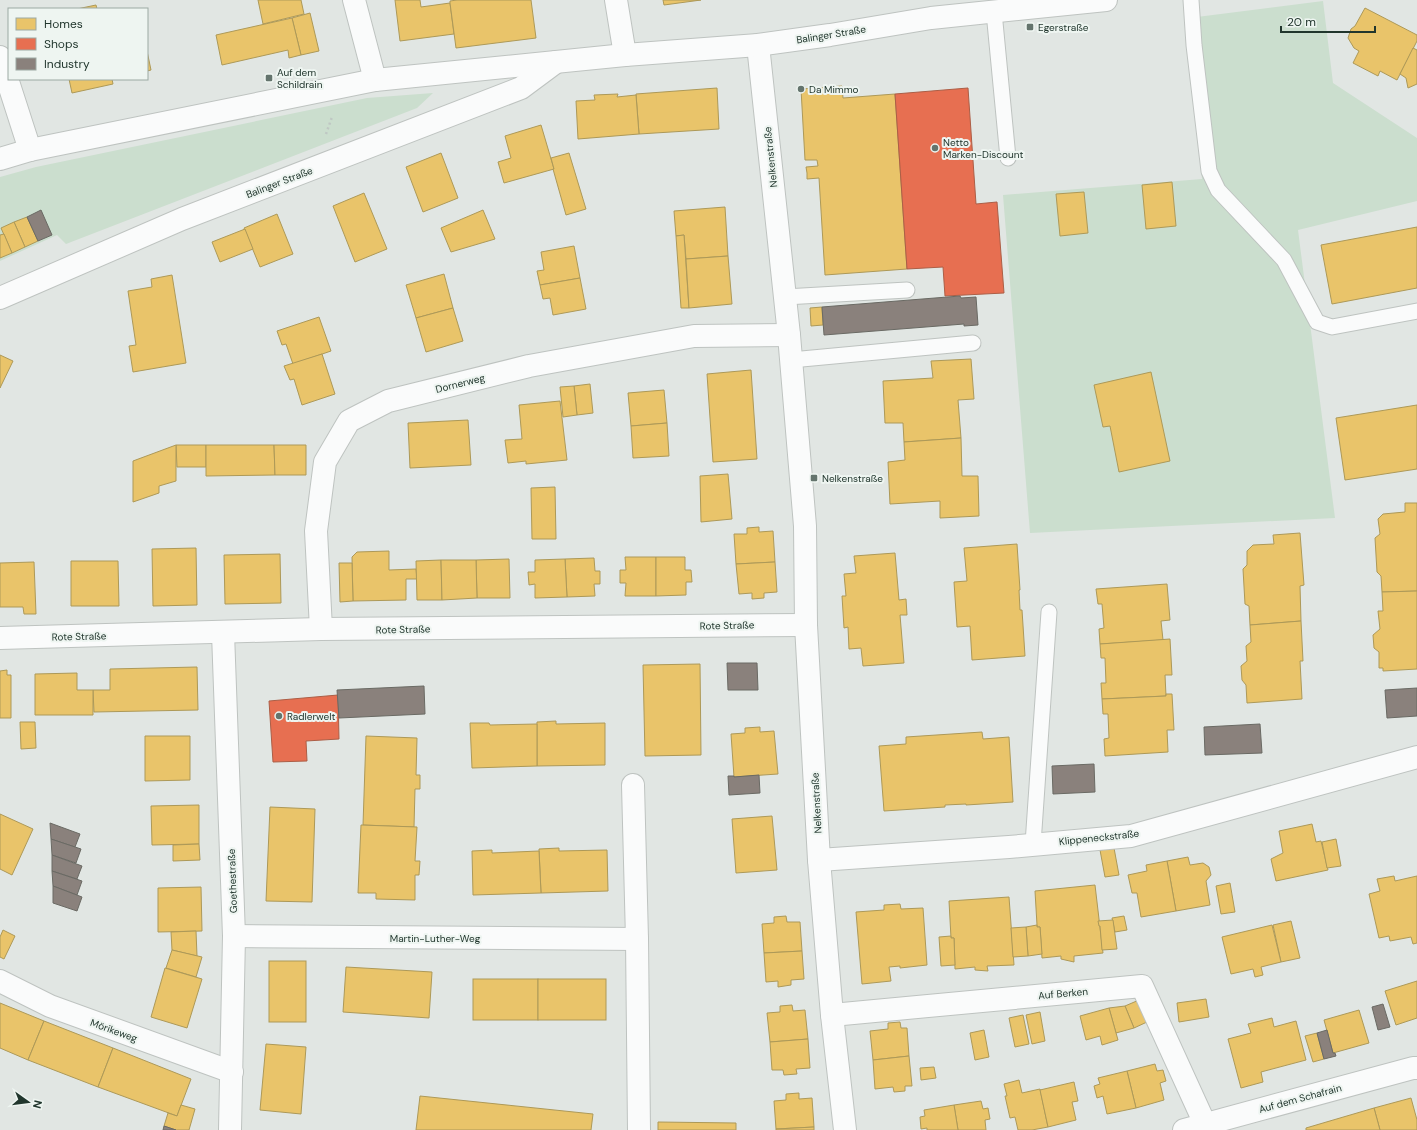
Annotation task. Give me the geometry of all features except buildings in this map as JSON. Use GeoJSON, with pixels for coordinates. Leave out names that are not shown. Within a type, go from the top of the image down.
{"type":"FeatureCollection","features":[{"type":"Feature","properties":{"kind":"street"},"geometry":{"type":"LineString","coordinates":[[354,0],[375,80]]}},
{"type":"Feature","properties":{"kind":"street"},"geometry":{"type":"LineString","coordinates":[[616,0],[624,55]]}},
{"type":"Feature","properties":{"kind":"street","name":"Balinger Straße"},"geometry":{"type":"LineString","coordinates":[[0,159],[30,150],[375,80],[624,55],[758,45],[830,35],[930,9],[994,12],[1106,0]]}},
{"type":"Feature","properties":{"kind":"street","name":"Nelkenstraße"},"geometry":{"type":"LineString","coordinates":[[758,45],[789,335],[806,526],[806,624],[819,860],[832,1014],[845,1130]]}},
{"type":"Feature","properties":{"kind":"street"},"geometry":{"type":"LineString","coordinates":[[0,58],[30,150]]}},
{"type":"Feature","properties":{"kind":"street","name":"Balinger Straße"},"geometry":{"type":"LineString","coordinates":[[0,298],[182,219],[521,88],[556,62]]}},
{"type":"Feature","properties":{"kind":"street","name":"Dornerweg"},"geometry":{"type":"LineString","coordinates":[[321,630],[316,531],[325,462],[349,421],[388,401],[529,366],[694,336],[789,335]]}},
{"type":"Feature","properties":{"kind":"street","name":"Rote Straße"},"geometry":{"type":"LineString","coordinates":[[0,638],[321,630],[806,624]]}},
{"type":"Feature","properties":{"kind":"street","name":"Goethestraße"},"geometry":{"type":"LineString","coordinates":[[223,633],[234,936],[230,1130]]}},
{"type":"Feature","properties":{"kind":"street","name":"Klippeneckstraße"},"geometry":{"type":"LineString","coordinates":[[819,860],[1131,836],[1417,757]]}},
{"type":"Feature","properties":{"kind":"street"},"geometry":{"type":"LineString","coordinates":[[633,785],[637,939],[639,1130]]}},
{"type":"Feature","properties":{"kind":"street","name":"Martin-Luther-Weg"},"geometry":{"type":"LineString","coordinates":[[234,936],[637,939]]}},
{"type":"Feature","properties":{"kind":"street","name":"Mörikeweg"},"geometry":{"type":"LineString","coordinates":[[0,981],[50,1006],[232,1072]]}},
{"type":"Feature","properties":{"kind":"street","name":"Auf Berken"},"geometry":{"type":"LineString","coordinates":[[832,1014],[1142,986],[1205,1124]]}},
{"type":"Feature","properties":{"kind":"street","name":"Auf dem Schafrain"},"geometry":{"type":"LineString","coordinates":[[1184,1130],[1417,1068]]}},
{"type":"Feature","properties":{"kind":"lane"},"geometry":{"type":"LineString","coordinates":[[1191,0],[1194,45],[1208,172],[1218,190],[1284,260],[1317,322],[1332,327],[1417,311]]}},
{"type":"Feature","properties":{"kind":"lane"},"geometry":{"type":"LineString","coordinates":[[994,12],[1008,158]]}},
{"type":"Feature","properties":{"kind":"lane"},"geometry":{"type":"LineString","coordinates":[[785,297],[907,290]]}},
{"type":"Feature","properties":{"kind":"lane"},"geometry":{"type":"LineString","coordinates":[[791,360],[973,343]]}},
{"type":"Feature","properties":{"kind":"lane"},"geometry":{"type":"LineString","coordinates":[[1033,844],[1049,612]]}},
{"type":"Feature","properties":{"kind":"path"},"geometry":{"type":"LineString","coordinates":[[315,168],[342,87]]}},
{"type":"Feature","properties":{"kind":"green space"},"geometry":{"type":"Polygon","coordinates":[[[1323,1],[1333,83],[1417,138],[1417,201],[1298,230],[1335,518],[1030,533],[1003,195],[1202,179],[1189,18],[1323,1]]]}},
{"type":"Feature","properties":{"kind":"green space"},"geometry":{"type":"Polygon","coordinates":[[[433,93],[417,108],[66,244],[57,235],[0,261],[0,177],[36,167],[367,98],[433,93]]]}},
{"type":"Feature","properties":{"kind":"place","name":"Egerstraße"},"geometry":{"type":"Point","coordinates":[1030,27]}},
{"type":"Feature","properties":{"kind":"place","name":"Auf dem Schildrain"},"geometry":{"type":"Point","coordinates":[269,78]}},
{"type":"Feature","properties":{"kind":"place","name":"Da Mimmo"},"geometry":{"type":"Point","coordinates":[801,89]}},
{"type":"Feature","properties":{"kind":"place","name":"Netto Marken-Discount"},"geometry":{"type":"Point","coordinates":[935,148]}},
{"type":"Feature","properties":{"kind":"place","name":"Nelkenstraße"},"geometry":{"type":"Point","coordinates":[814,478]}},
{"type":"Feature","properties":{"kind":"place","name":"Radlerwelt"},"geometry":{"type":"Point","coordinates":[279,716]}}]}
